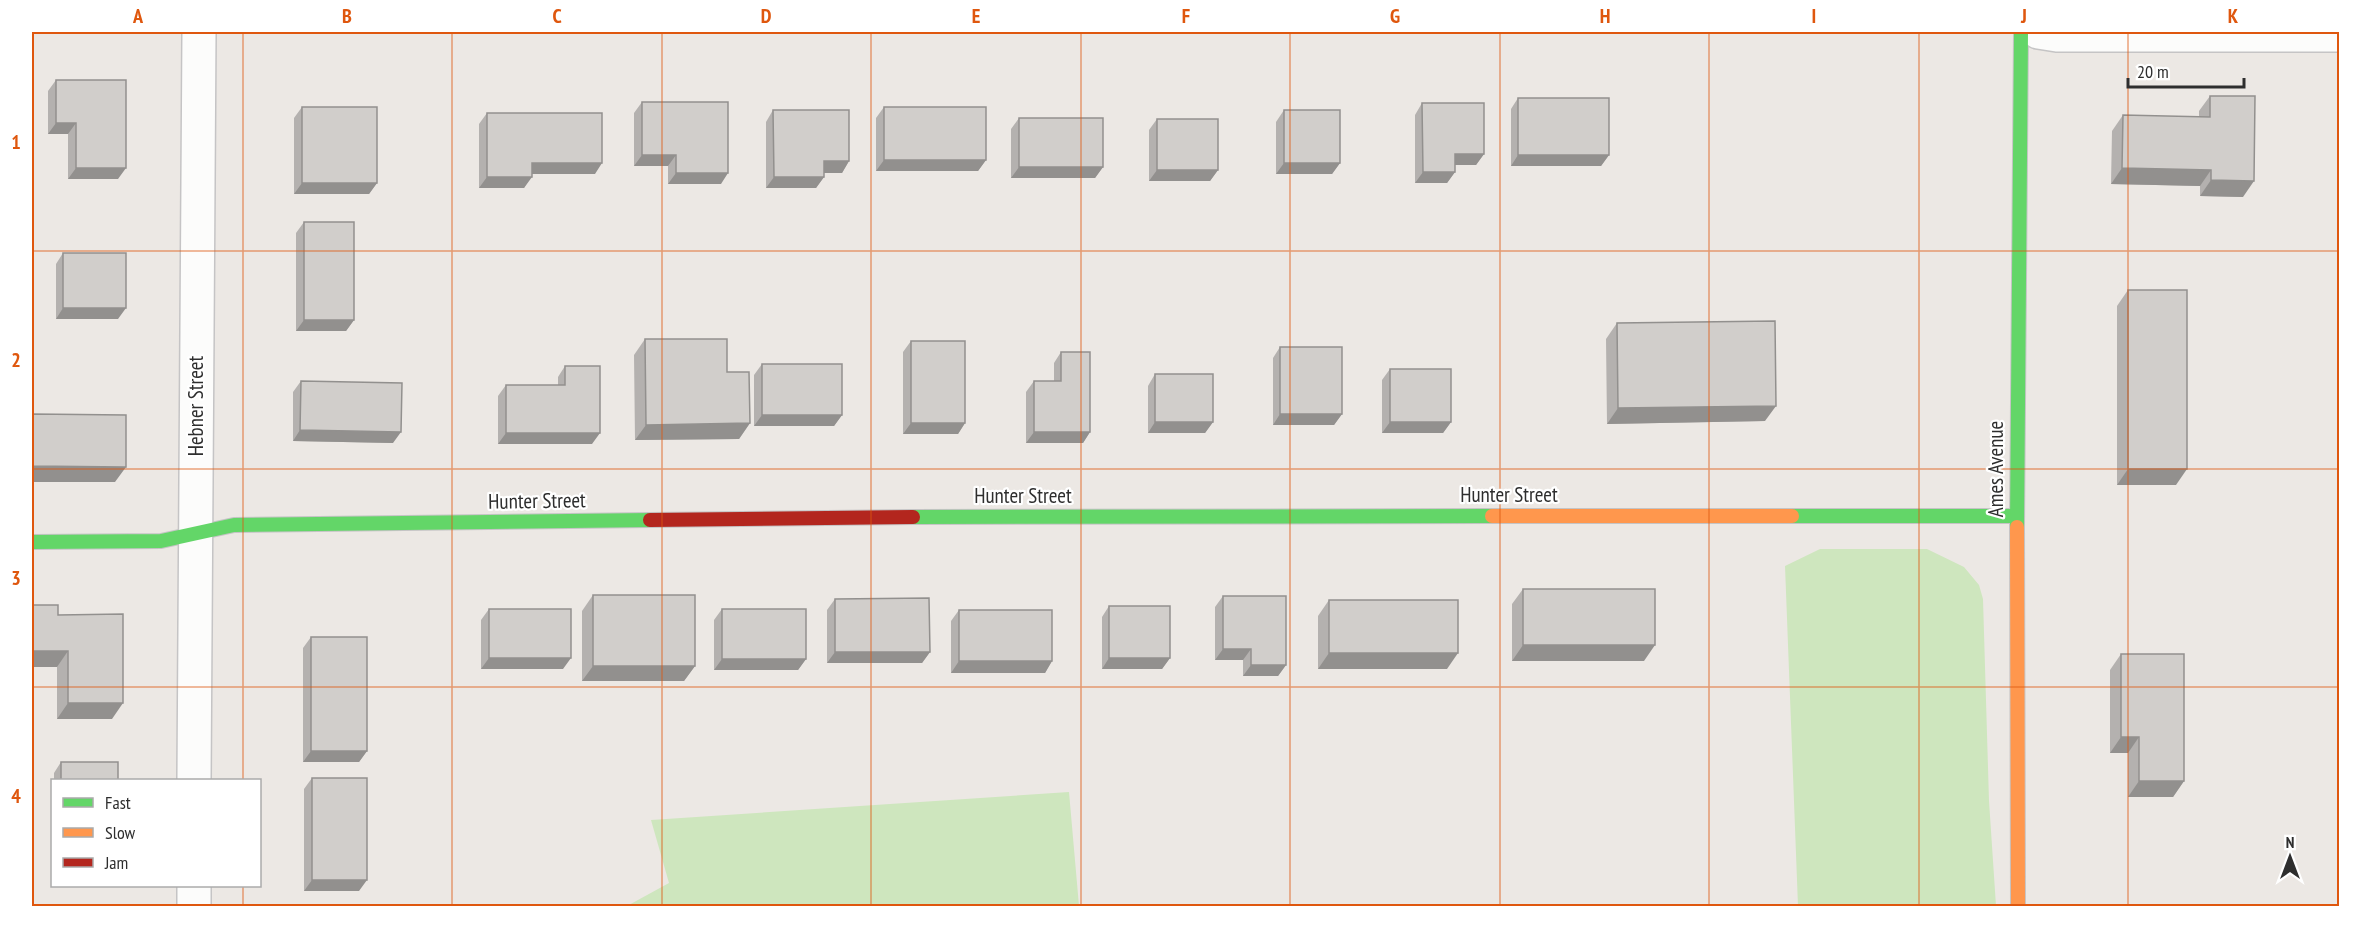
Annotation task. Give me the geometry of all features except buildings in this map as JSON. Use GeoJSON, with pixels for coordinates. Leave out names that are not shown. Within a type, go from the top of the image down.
{"type":"FeatureCollection","features":[{"type":"Feature","properties":{"kind":"street","name":"Hebner Street"},"geometry":{"type":"LineString","coordinates":[[194,779],[199,32]]}},
{"type":"Feature","properties":{"kind":"street","name":"Ames Avenue"},"geometry":{"type":"LineString","coordinates":[[2018,906],[2017,516],[2021,32]]}},
{"type":"Feature","properties":{"kind":"street"},"geometry":{"type":"LineString","coordinates":[[2038,32],[2057,35],[2340,35]]}},
{"type":"Feature","properties":{"kind":"street","name":"Hunter Street"},"geometry":{"type":"LineString","coordinates":[[32,542],[161,541],[234,525],[1030,516],[2017,516]]}},
{"type":"Feature","properties":{"kind":"street"},"geometry":{"type":"LineString","coordinates":[[194,887],[194,906]]}},
{"type":"Feature","properties":{"kind":"green space"},"geometry":{"type":"Polygon","coordinates":[[[1820,549],[1927,549],[1964,567],[1979,585],[1983,599],[1989,801],[1996,906],[1798,906],[1785,566],[1820,549]]]}},
{"type":"Feature","properties":{"kind":"green space"},"geometry":{"type":"Polygon","coordinates":[[[1069,792],[1079,906],[627,906],[669,883],[651,820],[1069,792]]]}},
{"type":"Feature","properties":{"kind":"traffic: fast"},"geometry":{"type":"LineString","coordinates":[[2017,527],[2021,32]]}},
{"type":"Feature","properties":{"kind":"traffic: fast"},"geometry":{"type":"LineString","coordinates":[[913,517],[1492,516]]}},
{"type":"Feature","properties":{"kind":"traffic: fast"},"geometry":{"type":"LineString","coordinates":[[1792,516],[2017,516]]}},
{"type":"Feature","properties":{"kind":"traffic: fast"},"geometry":{"type":"LineString","coordinates":[[32,542],[161,541],[234,525],[650,520]]}},
{"type":"Feature","properties":{"kind":"traffic: slow"},"geometry":{"type":"LineString","coordinates":[[1492,516],[1792,516]]}},
{"type":"Feature","properties":{"kind":"traffic: slow"},"geometry":{"type":"LineString","coordinates":[[2017,527],[2018,906]]}},
{"type":"Feature","properties":{"kind":"traffic: jam"},"geometry":{"type":"LineString","coordinates":[[650,520],[913,517]]}}]}
